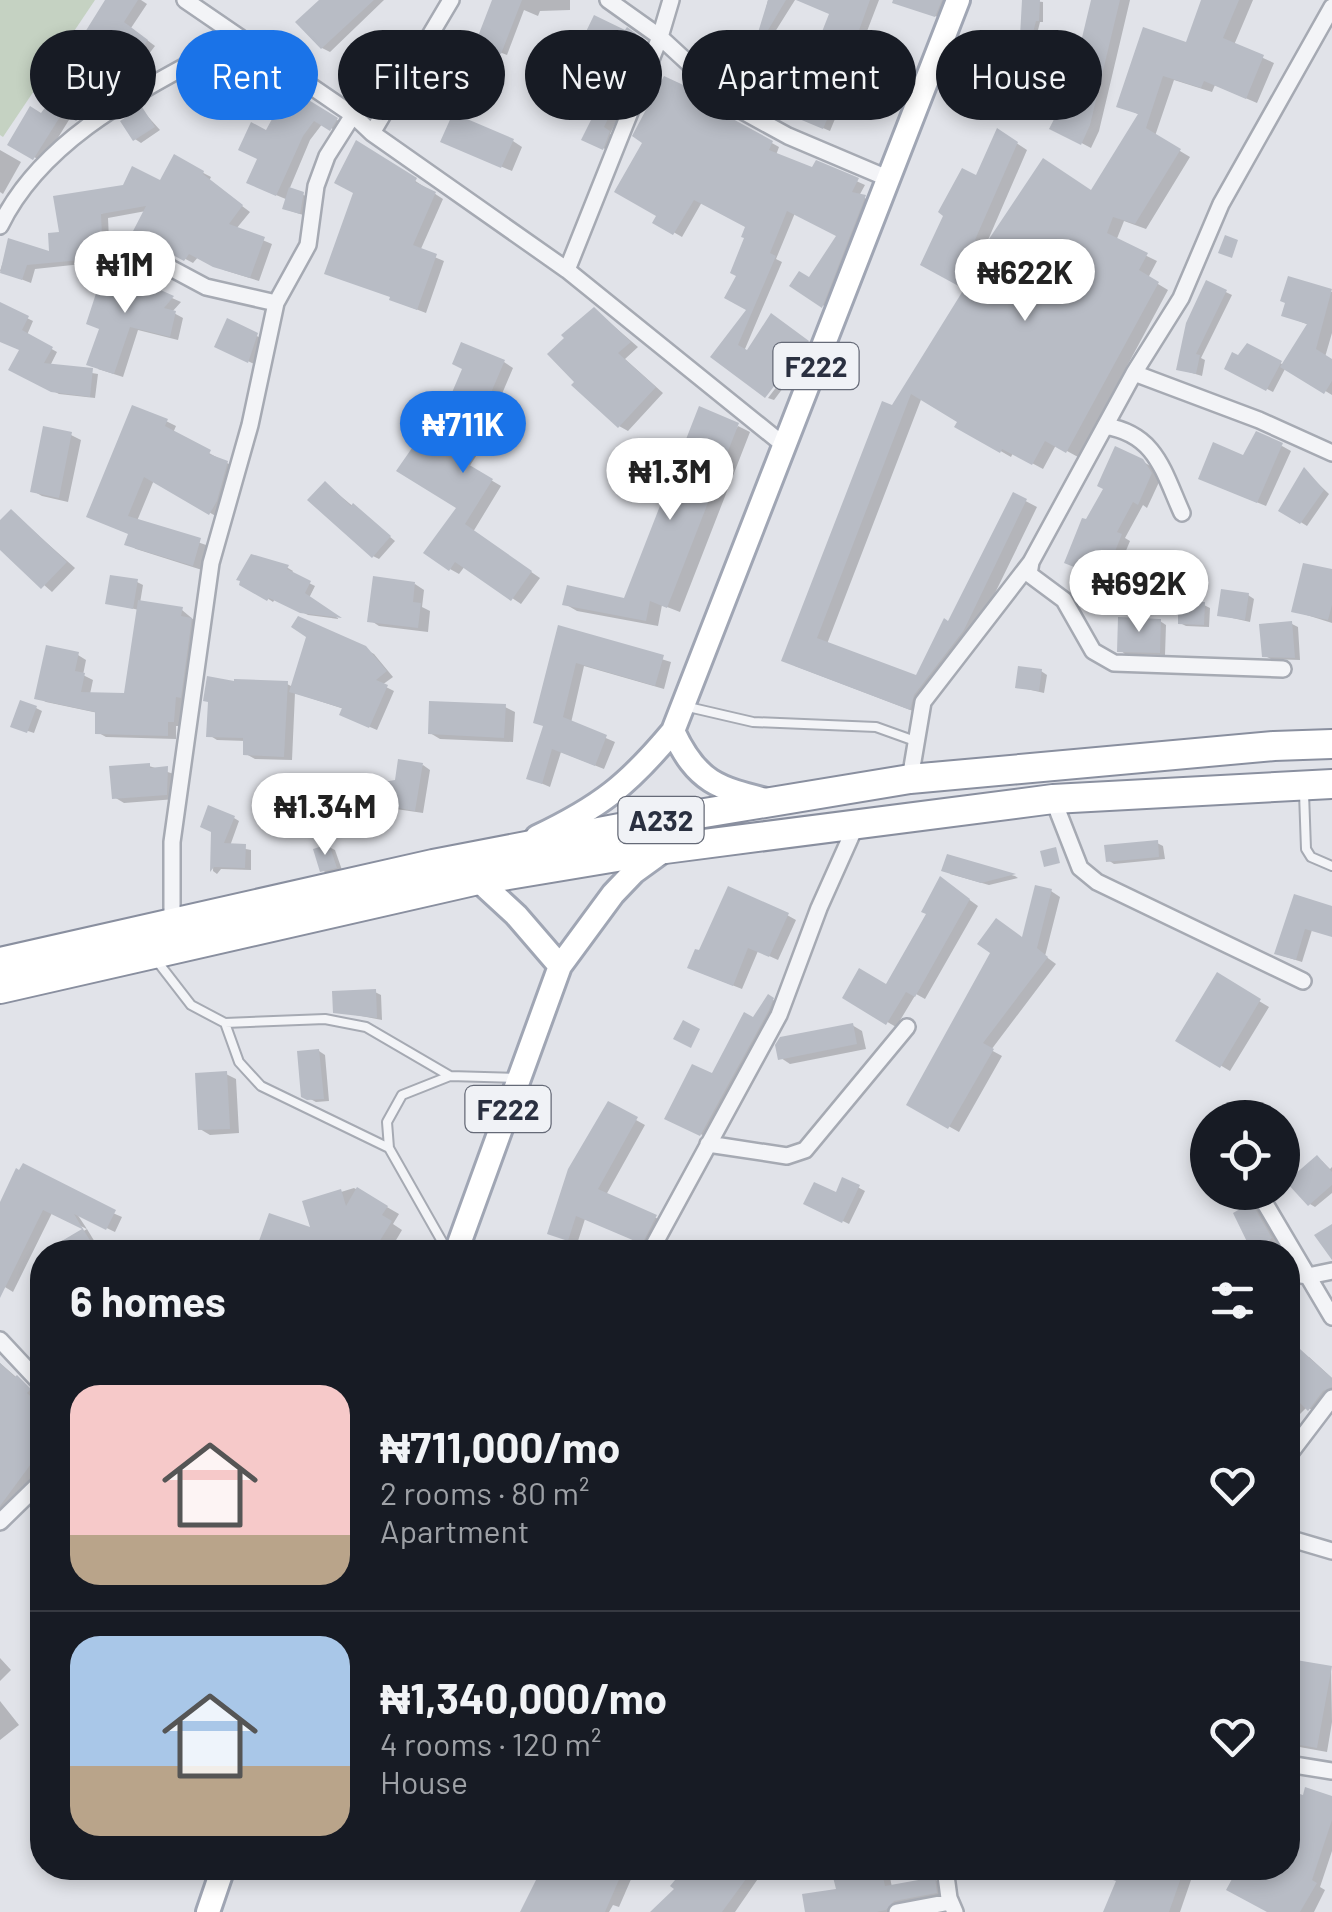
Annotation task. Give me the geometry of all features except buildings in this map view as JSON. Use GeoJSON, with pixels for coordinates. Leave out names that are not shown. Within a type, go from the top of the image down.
{"type":"FeatureCollection","features":[{"type":"Feature","properties":{"kind":"highway","name":"A232"},"geometry":{"type":"LineString","coordinates":[[0,962],[516,847],[774,802],[910,780],[1332,744]]}},
{"type":"Feature","properties":{"kind":"highway","name":"A232"},"geometry":{"type":"LineString","coordinates":[[0,989],[478,880],[666,848],[1052,800],[1332,784]]}},
{"type":"Feature","properties":{"kind":"main road","name":"F222"},"geometry":{"type":"LineString","coordinates":[[516,847],[583,816],[613,796],[673,731],[958,0]]}},
{"type":"Feature","properties":{"kind":"main road"},"geometry":{"type":"LineString","coordinates":[[673,731],[685,758],[699,775],[721,789],[774,802]]}},
{"type":"Feature","properties":{"kind":"main road","name":"F222"},"geometry":{"type":"LineString","coordinates":[[460,1240],[560,966],[613,894],[666,848]]}},
{"type":"Feature","properties":{"kind":"main road"},"geometry":{"type":"LineString","coordinates":[[478,880],[516,914],[560,966]]}},
{"type":"Feature","properties":{"kind":"main road"},"geometry":{"type":"LineString","coordinates":[[208,1912],[219,1880]]}},
{"type":"Feature","properties":{"kind":"street"},"geometry":{"type":"LineString","coordinates":[[185,0],[229,30]]}},
{"type":"Feature","properties":{"kind":"street"},"geometry":{"type":"LineString","coordinates":[[372,132],[451,0]]}},
{"type":"Feature","properties":{"kind":"street"},"geometry":{"type":"LineString","coordinates":[[608,0],[649,30]]}},
{"type":"Feature","properties":{"kind":"street"},"geometry":{"type":"LineString","coordinates":[[662,32],[672,0]]}},
{"type":"Feature","properties":{"kind":"street"},"geometry":{"type":"LineString","coordinates":[[910,780],[924,702],[1031,562],[1134,373],[1181,298],[1221,204],[1332,6]]}},
{"type":"Feature","properties":{"kind":"street"},"geometry":{"type":"LineString","coordinates":[[662,40],[737,108],[788,136],[887,178]]}},
{"type":"Feature","properties":{"kind":"street"},"geometry":{"type":"LineString","coordinates":[[0,226],[38,170],[89,126],[176,72]]}},
{"type":"Feature","properties":{"kind":"street"},"geometry":{"type":"LineString","coordinates":[[172,925],[172,842],[211,562],[250,424],[276,304],[308,245],[316,186],[349,120]]}},
{"type":"Feature","properties":{"kind":"street"},"geometry":{"type":"LineString","coordinates":[[358,120],[567,270],[785,446]]}},
{"type":"Feature","properties":{"kind":"street"},"geometry":{"type":"LineString","coordinates":[[567,270],[627,120]]}},
{"type":"Feature","properties":{"kind":"street"},"geometry":{"type":"LineString","coordinates":[[114,259],[163,264],[206,287],[276,304]]}},
{"type":"Feature","properties":{"kind":"street"},"geometry":{"type":"LineString","coordinates":[[1134,373],[1259,420],[1332,453]]}},
{"type":"Feature","properties":{"kind":"street"},"geometry":{"type":"LineString","coordinates":[[1105,426],[1128,430],[1155,453],[1182,514]]}},
{"type":"Feature","properties":{"kind":"street"},"geometry":{"type":"LineString","coordinates":[[1031,562],[1029,574],[1064,600],[1093,651],[1114,664],[1282,669]]}},
{"type":"Feature","properties":{"kind":"street"},"geometry":{"type":"LineString","coordinates":[[1052,800],[1080,868],[1097,882],[1303,981]]}},
{"type":"Feature","properties":{"kind":"street"},"geometry":{"type":"LineString","coordinates":[[656,1240],[779,1015],[819,908],[857,823]]}},
{"type":"Feature","properties":{"kind":"street"},"geometry":{"type":"LineString","coordinates":[[708,1144],[787,1156],[805,1150],[906,1028]]}},
{"type":"Feature","properties":{"kind":"street"},"geometry":{"type":"LineString","coordinates":[[1269,1210],[1287,1240]]}},
{"type":"Feature","properties":{"kind":"street"},"geometry":{"type":"LineString","coordinates":[[1300,1262],[1332,1318]]}},
{"type":"Feature","properties":{"kind":"street"},"geometry":{"type":"LineString","coordinates":[[1300,1275],[1332,1271]]}},
{"type":"Feature","properties":{"kind":"street"},"geometry":{"type":"LineString","coordinates":[[0,1340],[30,1372]]}},
{"type":"Feature","properties":{"kind":"street"},"geometry":{"type":"LineString","coordinates":[[1300,1440],[1332,1398]]}},
{"type":"Feature","properties":{"kind":"street"},"geometry":{"type":"LineString","coordinates":[[0,1522],[30,1493]]}},
{"type":"Feature","properties":{"kind":"street"},"geometry":{"type":"LineString","coordinates":[[1300,1542],[1332,1551]]}},
{"type":"Feature","properties":{"kind":"street"},"geometry":{"type":"LineString","coordinates":[[1300,1766],[1332,1771]]}},
{"type":"Feature","properties":{"kind":"street"},"geometry":{"type":"LineString","coordinates":[[897,1912],[952,1907],[947,1880]]}},
{"type":"Feature","properties":{"kind":"lane"},"geometry":{"type":"LineString","coordinates":[[683,706],[753,722],[876,728],[915,741]]}},
{"type":"Feature","properties":{"kind":"lane"},"geometry":{"type":"LineString","coordinates":[[1303,784],[1306,849],[1312,858],[1332,866]]}},
{"type":"Feature","properties":{"kind":"lane"},"geometry":{"type":"LineString","coordinates":[[151,954],[191,1005],[225,1023],[325,1019],[366,1028],[450,1076]]}},
{"type":"Feature","properties":{"kind":"lane"},"geometry":{"type":"LineString","coordinates":[[225,1023],[239,1062],[261,1086],[389,1148]]}},
{"type":"Feature","properties":{"kind":"lane"},"geometry":{"type":"LineString","coordinates":[[441,1240],[389,1148],[387,1122],[402,1095],[450,1076],[520,1078]]}},
{"type":"Feature","properties":{"kind":"green space"},"geometry":{"type":"Polygon","coordinates":[[[0,0],[95,0],[75,30],[30,30],[30,97],[3,137],[0,0]]]}}]}
